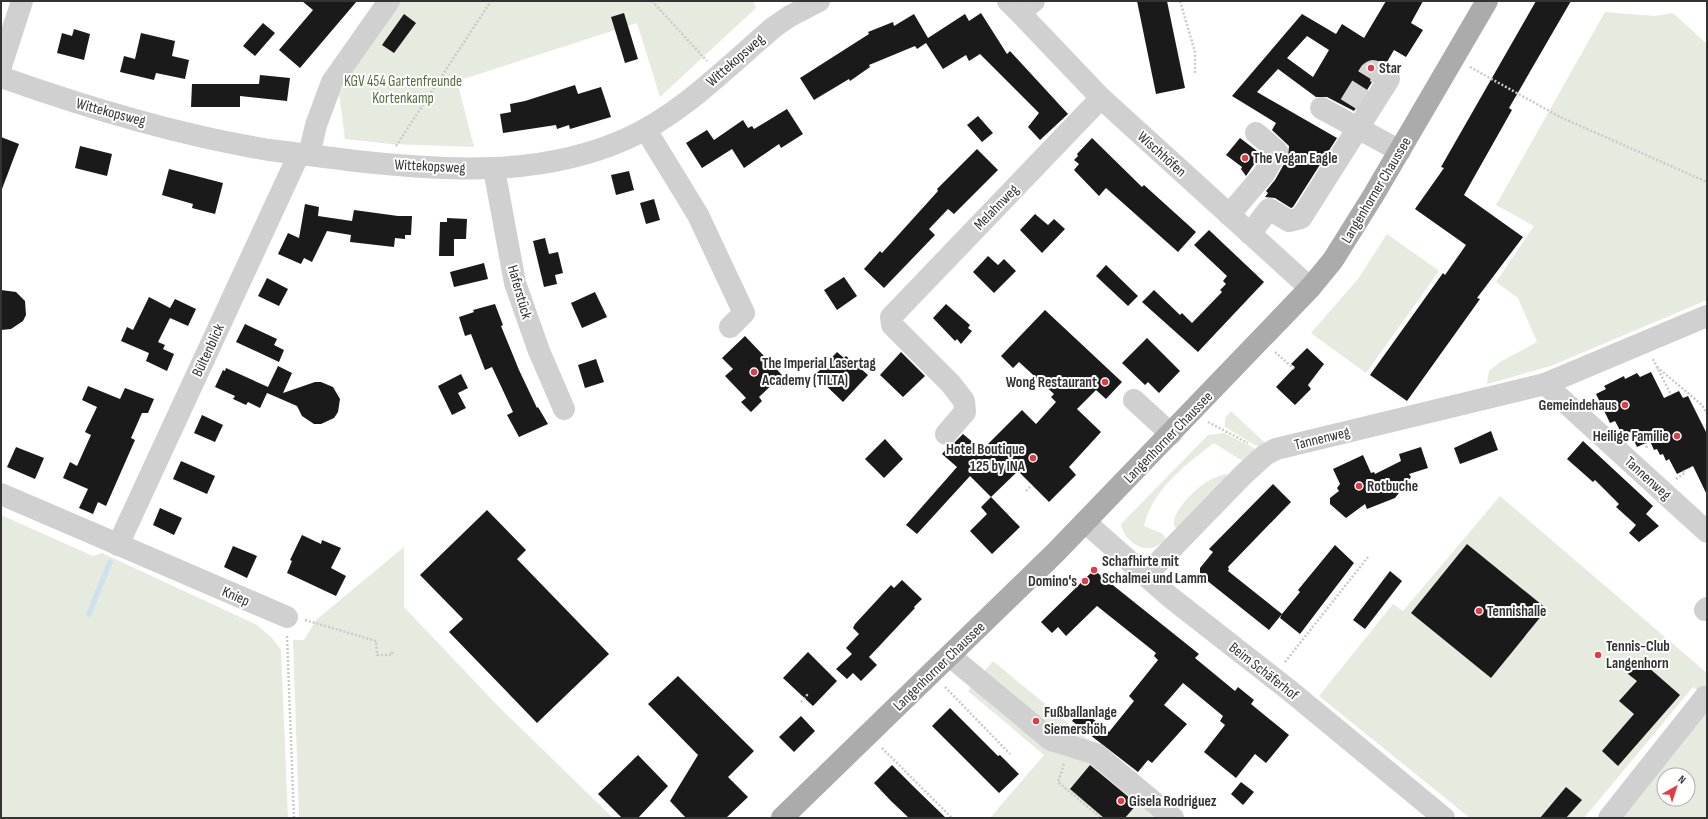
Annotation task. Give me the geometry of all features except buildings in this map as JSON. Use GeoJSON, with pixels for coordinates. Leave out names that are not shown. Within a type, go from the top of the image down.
{"type":"FeatureCollection","features":[{"type":"Feature","properties":{"kind":"main road","name":"Langenhorner Chaussee"},"geometry":{"type":"LineString","coordinates":[[782,818],[950,656],[1085,522],[1191,414],[1310,288],[1349,236],[1487,1]]}},
{"type":"Feature","properties":{"kind":"street"},"geometry":{"type":"LineString","coordinates":[[1,66],[22,1]]}},
{"type":"Feature","properties":{"kind":"street","name":"Bültenblick"},"geometry":{"type":"LineString","coordinates":[[118,545],[304,154],[332,82],[389,1]]}},
{"type":"Feature","properties":{"kind":"street","name":"Wittekopsweg"},"geometry":{"type":"LineString","coordinates":[[1,78],[72,102],[189,134],[304,154],[385,164],[451,169],[494,169],[540,164],[576,156],[625,140],[646,130],[679,108],[774,27],[808,3]]}},
{"type":"Feature","properties":{"kind":"street","name":"Wischhöfen"},"geometry":{"type":"LineString","coordinates":[[1020,5],[1101,98],[1310,288]]}},
{"type":"Feature","properties":{"kind":"street"},"geometry":{"type":"LineString","coordinates":[[1250,234],[1268,210],[1289,221],[1301,218],[1349,118],[1389,78],[1380,73]]}},
{"type":"Feature","properties":{"kind":"street","name":"Melahnweg"},"geometry":{"type":"LineString","coordinates":[[946,434],[965,412],[964,401],[951,384],[892,325],[891,317],[1101,98]]}},
{"type":"Feature","properties":{"kind":"street"},"geometry":{"type":"LineString","coordinates":[[1321,108],[1349,118],[1400,151]]}},
{"type":"Feature","properties":{"kind":"street"},"geometry":{"type":"LineString","coordinates":[[646,130],[698,215],[744,313],[730,327]]}},
{"type":"Feature","properties":{"kind":"street"},"geometry":{"type":"LineString","coordinates":[[1229,215],[1264,174],[1277,151],[1256,133]]}},
{"type":"Feature","properties":{"kind":"street","name":"Haferstück"},"geometry":{"type":"LineString","coordinates":[[494,169],[515,283],[539,351],[564,409]]}},
{"type":"Feature","properties":{"kind":"street","name":"Tannenweg"},"geometry":{"type":"LineString","coordinates":[[1146,575],[1265,455],[1276,449],[1545,384],[1707,316]]}},
{"type":"Feature","properties":{"kind":"street","name":"Tannenweg"},"geometry":{"type":"LineString","coordinates":[[1545,384],[1707,532]]}},
{"type":"Feature","properties":{"kind":"street"},"geometry":{"type":"LineString","coordinates":[[1134,400],[1171,434]]}},
{"type":"Feature","properties":{"kind":"street","name":"Kniep"},"geometry":{"type":"LineString","coordinates":[[1,494],[118,545],[294,618]]}},
{"type":"Feature","properties":{"kind":"street","name":"Beim Schäferhof"},"geometry":{"type":"LineString","coordinates":[[1085,522],[1170,597],[1444,818]]}},
{"type":"Feature","properties":{"kind":"street"},"geometry":{"type":"LineString","coordinates":[[950,656],[1051,740],[1096,754],[1173,818]]}},
{"type":"Feature","properties":{"kind":"street"},"geometry":{"type":"LineString","coordinates":[[1608,818],[1705,697]]}},
{"type":"Feature","properties":{"kind":"path"},"geometry":{"type":"LineString","coordinates":[[385,164],[491,1]]}},
{"type":"Feature","properties":{"kind":"path"},"geometry":{"type":"LineString","coordinates":[[652,1],[719,74]]}},
{"type":"Feature","properties":{"kind":"path"},"geometry":{"type":"LineString","coordinates":[[1180,1],[1195,52],[1194,75]]}},
{"type":"Feature","properties":{"kind":"path"},"geometry":{"type":"LineString","coordinates":[[1454,58],[1560,117],[1707,182]]}},
{"type":"Feature","properties":{"kind":"path"},"geometry":{"type":"LineString","coordinates":[[1262,339],[1294,369]]}},
{"type":"Feature","properties":{"kind":"path"},"geometry":{"type":"LineString","coordinates":[[1645,342],[1671,395]]}},
{"type":"Feature","properties":{"kind":"path"},"geometry":{"type":"LineString","coordinates":[[1657,367],[1702,405],[1707,414]]}},
{"type":"Feature","properties":{"kind":"path"},"geometry":{"type":"LineString","coordinates":[[1191,414],[1254,447],[1265,455]]}},
{"type":"Feature","properties":{"kind":"path"},"geometry":{"type":"LineString","coordinates":[[1670,482],[1685,473],[1683,471]]}},
{"type":"Feature","properties":{"kind":"path"},"geometry":{"type":"LineString","coordinates":[[1026,491],[1032,485]]}},
{"type":"Feature","properties":{"kind":"path"},"geometry":{"type":"LineString","coordinates":[[1272,678],[1368,557]]}},
{"type":"Feature","properties":{"kind":"path"},"geometry":{"type":"LineString","coordinates":[[294,818],[294,618],[376,641],[377,655],[392,655],[392,650]]}},
{"type":"Feature","properties":{"kind":"path"},"geometry":{"type":"LineString","coordinates":[[932,673],[1010,754]]}},
{"type":"Feature","properties":{"kind":"path"},"geometry":{"type":"LineString","coordinates":[[802,702],[806,695],[805,694]]}},
{"type":"Feature","properties":{"kind":"path"},"geometry":{"type":"LineString","coordinates":[[868,735],[952,818]]}},
{"type":"Feature","properties":{"kind":"path"},"geometry":{"type":"LineString","coordinates":[[1051,740],[1068,753],[1058,782],[1101,818]]}},
{"type":"Feature","properties":{"kind":"green space","name":"KGV 454 Gartenfreunde Kortenkamp"},"geometry":{"type":"Polygon","coordinates":[[[397,1],[753,1],[756,8],[660,97],[637,23],[457,81],[474,147],[391,144],[345,139],[339,94],[366,45],[397,1]]]}},
{"type":"Feature","properties":{"kind":"green space"},"geometry":{"type":"Polygon","coordinates":[[[1605,12],[1654,16],[1673,13],[1707,44],[1707,300],[1551,366],[1487,384],[1489,371],[1500,362],[1537,342],[1518,298],[1496,282],[1534,226],[1496,205],[1605,12]]]}},
{"type":"Feature","properties":{"kind":"green space"},"geometry":{"type":"Polygon","coordinates":[[[1387,234],[1439,271],[1366,373],[1311,333],[1358,279],[1387,234]]]}},
{"type":"Feature","properties":{"kind":"green space"},"geometry":{"type":"Polygon","coordinates":[[[1231,411],[1266,444],[1261,446],[1255,445],[1225,427],[1225,418],[1231,411]]]}},
{"type":"Feature","properties":{"kind":"green space"},"geometry":{"type":"Polygon","coordinates":[[[1224,433],[1254,448],[1255,453],[1247,461],[1241,460],[1214,443],[1192,460],[1162,489],[1148,513],[1144,526],[1163,534],[1166,540],[1155,547],[1149,548],[1144,548],[1133,543],[1125,534],[1121,524],[1208,435],[1224,433]]]}},
{"type":"Feature","properties":{"kind":"green space"},"geometry":{"type":"Polygon","coordinates":[[[1225,474],[1228,476],[1179,530],[1174,526],[1174,520],[1177,513],[1189,497],[1203,484],[1225,474]]]}},
{"type":"Feature","properties":{"kind":"green space","name":"Tennis-Club Langenhorn"},"geometry":{"type":"Polygon","coordinates":[[[1500,496],[1707,673],[1707,698],[1693,687],[1584,818],[1470,818],[1319,696],[1393,604],[1403,611],[1500,496]],[[1467,544],[1411,613],[1491,678],[1547,609],[1467,544]]]}},
{"type":"Feature","properties":{"kind":"green space"},"geometry":{"type":"Polygon","coordinates":[[[1,515],[93,556],[102,553],[257,625],[272,638],[281,650],[288,818],[1,818],[1,515]]]}},
{"type":"Feature","properties":{"kind":"green space"},"geometry":{"type":"Polygon","coordinates":[[[404,547],[404,607],[496,704],[613,818],[299,818],[293,640],[304,640],[316,620],[404,547]]]}},
{"type":"Feature","properties":{"kind":"green space","name":"Fußballanlage Siemershöh"},"geometry":{"type":"Polygon","coordinates":[[[993,661],[1183,818],[990,818],[1044,755],[968,691],[993,661]]]}},
{"type":"Feature","properties":{"kind":"green space"},"geometry":{"type":"Polygon","coordinates":[[[1707,707],[1707,818],[1620,818],[1656,772],[1656,807],[1696,807],[1696,767],[1660,767],[1707,707]]]}},
{"type":"Feature","properties":{"kind":"waterway"},"geometry":{"type":"LineString","coordinates":[[89,614],[110,562]]}},
{"type":"Feature","properties":{"kind":"tunnel"},"geometry":{"type":"LineString","coordinates":[[1350,105],[1370,73],[1373,71],[1380,73]]}},
{"type":"Feature","properties":{"kind":"place","name":"Star"},"geometry":{"type":"Point","coordinates":[1371,68]}},
{"type":"Feature","properties":{"kind":"place","name":"The Vegan Eagle"},"geometry":{"type":"Point","coordinates":[1245,158]}},
{"type":"Feature","properties":{"kind":"place","name":"The Imperial Lasertag Academy (TILTA)"},"geometry":{"type":"Point","coordinates":[754,372]}},
{"type":"Feature","properties":{"kind":"place","name":"Wong Restaurant"},"geometry":{"type":"Point","coordinates":[1105,382]}},
{"type":"Feature","properties":{"kind":"place","name":"Gemeindehaus"},"geometry":{"type":"Point","coordinates":[1625,405]}},
{"type":"Feature","properties":{"kind":"place","name":"Heilige Familie"},"geometry":{"type":"Point","coordinates":[1677,436]}},
{"type":"Feature","properties":{"kind":"place","name":"Hotel Boutique 125 by INA"},"geometry":{"type":"Point","coordinates":[1033,458]}},
{"type":"Feature","properties":{"kind":"place","name":"Rotbuche"},"geometry":{"type":"Point","coordinates":[1359,486]}},
{"type":"Feature","properties":{"kind":"place","name":"Schafhirte mit Schalmei und Lamm"},"geometry":{"type":"Point","coordinates":[1094,570]}},
{"type":"Feature","properties":{"kind":"place","name":"Domino's"},"geometry":{"type":"Point","coordinates":[1085,581]}},
{"type":"Feature","properties":{"kind":"place","name":"Tennishalle"},"geometry":{"type":"Point","coordinates":[1479,611]}},
{"type":"Feature","properties":{"kind":"place","name":"Tennis-Club Langenhorn"},"geometry":{"type":"Point","coordinates":[1598,655]}},
{"type":"Feature","properties":{"kind":"place","name":"Fußballanlage Siemershöh"},"geometry":{"type":"Point","coordinates":[1036,721]}},
{"type":"Feature","properties":{"kind":"place","name":"Gisela Rodriguez"},"geometry":{"type":"Point","coordinates":[1121,801]}}]}
